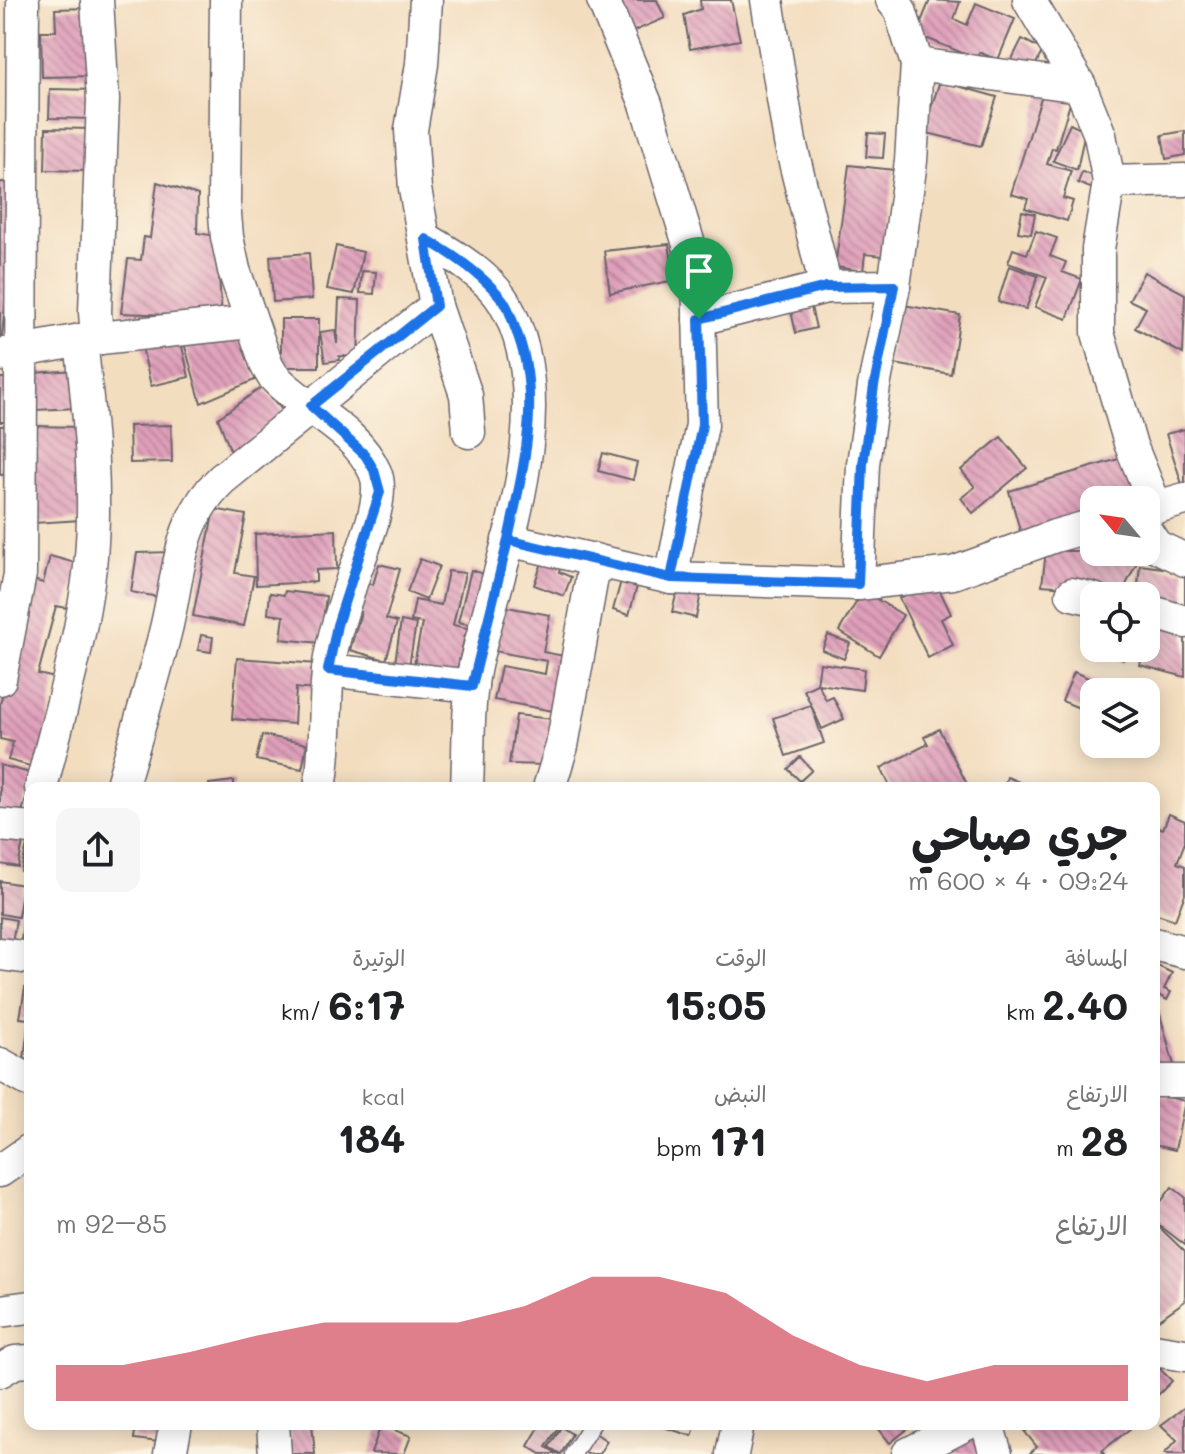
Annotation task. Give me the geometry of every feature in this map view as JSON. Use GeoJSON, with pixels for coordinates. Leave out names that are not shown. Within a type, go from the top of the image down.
{"type":"FeatureCollection","features":[{"type":"Feature","properties":{"kind":"street"},"geometry":{"type":"LineString","coordinates":[[0,679],[20,574],[11,480],[10,354],[23,0]]}},
{"type":"Feature","properties":{"kind":"street"},"geometry":{"type":"LineString","coordinates":[[42,782],[75,651],[90,565],[93,522],[89,340],[95,312],[103,100],[97,0]]}},
{"type":"Feature","properties":{"kind":"street"},"geometry":{"type":"LineString","coordinates":[[226,0],[224,203],[234,270],[273,376],[365,455],[374,470],[380,492],[337,625],[328,670],[325,758],[321,782]]}},
{"type":"Feature","properties":{"kind":"street"},"geometry":{"type":"LineString","coordinates":[[426,0],[422,64],[411,130],[415,189],[436,306],[466,395],[469,432]]}},
{"type":"Feature","properties":{"kind":"street"},"geometry":{"type":"LineString","coordinates":[[603,0],[646,104],[698,274],[702,425],[671,578]]}},
{"type":"Feature","properties":{"kind":"street"},"geometry":{"type":"LineString","coordinates":[[767,0],[790,142],[826,287]]}},
{"type":"Feature","properties":{"kind":"street"},"geometry":{"type":"LineString","coordinates":[[1029,0],[1080,86],[1100,135],[1109,182],[1098,249],[1098,333],[1130,443],[1147,486]]}},
{"type":"Feature","properties":{"kind":"street"},"geometry":{"type":"LineString","coordinates":[[858,584],[863,464],[874,386],[894,286],[911,161],[917,64],[902,3]]}},
{"type":"Feature","properties":{"kind":"street"},"geometry":{"type":"LineString","coordinates":[[917,64],[1080,86]]}},
{"type":"Feature","properties":{"kind":"street"},"geometry":{"type":"LineString","coordinates":[[1109,182],[1185,180]]}},
{"type":"Feature","properties":{"kind":"street"},"geometry":{"type":"LineString","coordinates":[[426,239],[455,256],[504,302],[522,343],[529,383],[529,423],[508,540],[472,686],[467,782]]}},
{"type":"Feature","properties":{"kind":"street"},"geometry":{"type":"LineString","coordinates":[[699,319],[826,287],[894,286]]}},
{"type":"Feature","properties":{"kind":"street"},"geometry":{"type":"LineString","coordinates":[[123,782],[166,632],[184,542],[194,513],[222,479],[436,306]]}},
{"type":"Feature","properties":{"kind":"street"},"geometry":{"type":"LineString","coordinates":[[10,354],[89,340],[251,322]]}},
{"type":"Feature","properties":{"kind":"street"},"geometry":{"type":"LineString","coordinates":[[508,540],[671,578],[858,584],[953,573],[1080,529]]}},
{"type":"Feature","properties":{"kind":"street"},"geometry":{"type":"LineString","coordinates":[[1160,548],[1185,560]]}},
{"type":"Feature","properties":{"kind":"street"},"geometry":{"type":"LineString","coordinates":[[551,782],[562,746],[595,560]]}},
{"type":"Feature","properties":{"kind":"street"},"geometry":{"type":"LineString","coordinates":[[1160,614],[1185,622]]}},
{"type":"Feature","properties":{"kind":"street"},"geometry":{"type":"LineString","coordinates":[[328,670],[472,686]]}},
{"type":"Feature","properties":{"kind":"street"},"geometry":{"type":"LineString","coordinates":[[0,825],[24,827]]}},
{"type":"Feature","properties":{"kind":"street"},"geometry":{"type":"LineString","coordinates":[[1160,946],[1185,952]]}},
{"type":"Feature","properties":{"kind":"street"},"geometry":{"type":"LineString","coordinates":[[0,954],[24,957]]}},
{"type":"Feature","properties":{"kind":"street"},"geometry":{"type":"LineString","coordinates":[[0,1064],[24,1078]]}},
{"type":"Feature","properties":{"kind":"street"},"geometry":{"type":"LineString","coordinates":[[1160,1081],[1185,1081]]}},
{"type":"Feature","properties":{"kind":"street"},"geometry":{"type":"LineString","coordinates":[[0,1171],[24,1154]]}},
{"type":"Feature","properties":{"kind":"street"},"geometry":{"type":"LineString","coordinates":[[0,1311],[24,1308]]}},
{"type":"Feature","properties":{"kind":"street"},"geometry":{"type":"LineString","coordinates":[[1160,1351],[1185,1355]]}},
{"type":"Feature","properties":{"kind":"street"},"geometry":{"type":"LineString","coordinates":[[0,1371],[15,1362],[24,1361]]}},
{"type":"Feature","properties":{"kind":"street"},"geometry":{"type":"LineString","coordinates":[[170,1454],[175,1430]]}},
{"type":"Feature","properties":{"kind":"street"},"geometry":{"type":"LineString","coordinates":[[273,1430],[275,1454]]}},
{"type":"Feature","properties":{"kind":"street"},"geometry":{"type":"LineString","coordinates":[[732,1454],[737,1430]]}},
{"type":"Feature","properties":{"kind":"street"},"geometry":{"type":"LineString","coordinates":[[908,1454],[954,1430]]}},
{"type":"Feature","properties":{"kind":"street"},"geometry":{"type":"LineString","coordinates":[[989,1430],[996,1454]]}},
{"type":"Feature","properties":{"kind":"lane"},"geometry":{"type":"LineString","coordinates":[[573,1454],[588,1430]]}},
{"type":"Feature","properties":{"kind":"building"},"geometry":{"type":"Polygon","coordinates":[[[613,0],[657,0],[665,18],[625,35],[613,0]]]}},
{"type":"Feature","properties":{"kind":"building"},"geometry":{"type":"Polygon","coordinates":[[[700,0],[731,0],[740,40],[690,49],[684,15],[701,9],[700,0]]]}},
{"type":"Feature","properties":{"kind":"building"},"geometry":{"type":"Polygon","coordinates":[[[930,0],[960,2],[954,19],[967,25],[976,3],[1015,19],[998,60],[979,52],[977,59],[916,34],[930,0]]]}},
{"type":"Feature","properties":{"kind":"building"},"geometry":{"type":"Polygon","coordinates":[[[88,8],[90,76],[42,77],[41,31],[56,31],[55,9],[88,8]]]}},
{"type":"Feature","properties":{"kind":"building"},"geometry":{"type":"Polygon","coordinates":[[[1022,39],[1043,50],[1032,72],[1010,63],[1022,39]]]}},
{"type":"Feature","properties":{"kind":"building"},"geometry":{"type":"Polygon","coordinates":[[[940,81],[997,97],[981,146],[923,132],[940,81]]]}},
{"type":"Feature","properties":{"kind":"building"},"geometry":{"type":"Polygon","coordinates":[[[1044,88],[1072,97],[1056,149],[1052,148],[1047,164],[1071,171],[1063,198],[1073,201],[1067,221],[1025,208],[1028,199],[1011,194],[1044,88]]]}},
{"type":"Feature","properties":{"kind":"building"},"geometry":{"type":"Polygon","coordinates":[[[50,89],[98,90],[96,119],[49,118],[50,89]]]}},
{"type":"Feature","properties":{"kind":"building"},"geometry":{"type":"Polygon","coordinates":[[[1070,124],[1085,131],[1077,170],[1053,161],[1070,124]]]}},
{"type":"Feature","properties":{"kind":"building"},"geometry":{"type":"Polygon","coordinates":[[[46,128],[92,129],[90,171],[45,170],[46,128]]]}},
{"type":"Feature","properties":{"kind":"building"},"geometry":{"type":"Polygon","coordinates":[[[1185,131],[1185,155],[1166,159],[1162,135],[1185,131]]]}},
{"type":"Feature","properties":{"kind":"building"},"geometry":{"type":"Polygon","coordinates":[[[868,133],[885,134],[883,158],[866,157],[868,133]]]}},
{"type":"Feature","properties":{"kind":"building"},"geometry":{"type":"Polygon","coordinates":[[[849,165],[894,170],[882,256],[865,254],[863,271],[835,267],[849,165]]]}},
{"type":"Feature","properties":{"kind":"building"},"geometry":{"type":"Polygon","coordinates":[[[1082,172],[1100,178],[1095,190],[1078,183],[1082,172]]]}},
{"type":"Feature","properties":{"kind":"building"},"geometry":{"type":"Polygon","coordinates":[[[0,182],[16,183],[2,336],[0,336],[0,182]]]}},
{"type":"Feature","properties":{"kind":"building"},"geometry":{"type":"Polygon","coordinates":[[[157,182],[198,195],[197,233],[216,236],[222,317],[121,313],[128,259],[141,260],[144,237],[150,238],[157,182]]]}},
{"type":"Feature","properties":{"kind":"building"},"geometry":{"type":"Polygon","coordinates":[[[1022,211],[1035,214],[1031,234],[1018,232],[1022,211]]]}},
{"type":"Feature","properties":{"kind":"building"},"geometry":{"type":"Polygon","coordinates":[[[1036,231],[1057,238],[1050,256],[1066,262],[1062,272],[1082,279],[1067,319],[1035,307],[1047,277],[1008,263],[1013,249],[1027,254],[1036,231]]]}},
{"type":"Feature","properties":{"kind":"building"},"geometry":{"type":"Polygon","coordinates":[[[669,244],[675,280],[610,293],[604,251],[669,244]]]}},
{"type":"Feature","properties":{"kind":"building"},"geometry":{"type":"Polygon","coordinates":[[[336,246],[363,252],[354,294],[327,289],[336,246]]]}},
{"type":"Feature","properties":{"kind":"building"},"geometry":{"type":"Polygon","coordinates":[[[309,253],[312,299],[273,302],[270,256],[309,253]]]}},
{"type":"Feature","properties":{"kind":"building"},"geometry":{"type":"Polygon","coordinates":[[[1009,266],[1038,276],[1026,309],[998,302],[1009,266]]]}},
{"type":"Feature","properties":{"kind":"building"},"geometry":{"type":"Polygon","coordinates":[[[362,271],[376,272],[374,294],[360,293],[362,271]]]}},
{"type":"Feature","properties":{"kind":"building"},"geometry":{"type":"Polygon","coordinates":[[[1144,272],[1185,294],[1183,354],[1135,328],[1146,308],[1129,300],[1144,272]]]}},
{"type":"Feature","properties":{"kind":"building"},"geometry":{"type":"Polygon","coordinates":[[[339,299],[360,300],[358,357],[339,356],[340,360],[325,362],[320,332],[335,330],[337,344],[339,299]]]}},
{"type":"Feature","properties":{"kind":"building"},"geometry":{"type":"Polygon","coordinates":[[[898,304],[960,315],[951,374],[889,363],[898,304]]]}},
{"type":"Feature","properties":{"kind":"building"},"geometry":{"type":"Polygon","coordinates":[[[811,307],[816,328],[796,333],[791,311],[811,307]]]}},
{"type":"Feature","properties":{"kind":"building"},"geometry":{"type":"Polygon","coordinates":[[[281,319],[319,319],[319,367],[281,367],[281,319]]]}},
{"type":"Feature","properties":{"kind":"building"},"geometry":{"type":"Polygon","coordinates":[[[238,333],[257,379],[201,403],[184,343],[238,333]]]}},
{"type":"Feature","properties":{"kind":"building"},"geometry":{"type":"Polygon","coordinates":[[[180,338],[189,377],[151,386],[142,347],[180,338]]]}},
{"type":"Feature","properties":{"kind":"building"},"geometry":{"type":"Polygon","coordinates":[[[76,370],[78,408],[35,410],[33,373],[76,370]]]}},
{"type":"Feature","properties":{"kind":"building"},"geometry":{"type":"Polygon","coordinates":[[[0,378],[17,378],[14,422],[0,422],[0,378]]]}},
{"type":"Feature","properties":{"kind":"building"},"geometry":{"type":"Polygon","coordinates":[[[262,387],[285,413],[231,452],[218,418],[262,387]]]}},
{"type":"Feature","properties":{"kind":"building"},"geometry":{"type":"Polygon","coordinates":[[[17,425],[17,474],[0,475],[0,426],[17,425]]]}},
{"type":"Feature","properties":{"kind":"building"},"geometry":{"type":"Polygon","coordinates":[[[171,425],[172,462],[130,463],[129,426],[171,425]]]}},
{"type":"Feature","properties":{"kind":"building"},"geometry":{"type":"Polygon","coordinates":[[[33,426],[80,427],[81,520],[34,523],[33,426]]]}},
{"type":"Feature","properties":{"kind":"building"},"geometry":{"type":"Polygon","coordinates":[[[1185,429],[1185,483],[1182,484],[1166,434],[1185,429]]]}},
{"type":"Feature","properties":{"kind":"building"},"geometry":{"type":"Polygon","coordinates":[[[1001,437],[1027,468],[973,513],[961,498],[975,487],[961,470],[1001,437]]]}},
{"type":"Feature","properties":{"kind":"building"},"geometry":{"type":"Polygon","coordinates":[[[603,453],[637,462],[633,480],[598,471],[603,453]]]}},
{"type":"Feature","properties":{"kind":"building"},"geometry":{"type":"Polygon","coordinates":[[[1122,458],[1133,486],[1080,486],[1080,519],[1021,534],[1009,491],[1122,458]]]}},
{"type":"Feature","properties":{"kind":"building"},"geometry":{"type":"Polygon","coordinates":[[[214,509],[246,515],[235,573],[254,576],[244,626],[193,616],[214,509]]]}},
{"type":"Feature","properties":{"kind":"building"},"geometry":{"type":"Polygon","coordinates":[[[336,530],[337,569],[316,570],[316,582],[256,585],[255,534],[336,530]]]}},
{"type":"Feature","properties":{"kind":"building"},"geometry":{"type":"Polygon","coordinates":[[[1046,551],[1080,551],[1080,566],[1135,566],[1127,582],[1080,582],[1080,588],[1042,585],[1046,551]]]}},
{"type":"Feature","properties":{"kind":"building"},"geometry":{"type":"Polygon","coordinates":[[[172,552],[164,598],[131,592],[137,553],[172,552]]]}},
{"type":"Feature","properties":{"kind":"building"},"geometry":{"type":"Polygon","coordinates":[[[546,552],[563,558],[559,572],[571,577],[564,596],[534,585],[546,552]]]}},
{"type":"Feature","properties":{"kind":"building"},"geometry":{"type":"Polygon","coordinates":[[[50,556],[79,564],[67,608],[56,606],[38,674],[55,678],[41,769],[8,760],[13,742],[0,739],[0,704],[33,580],[43,583],[50,556]]]}},
{"type":"Feature","properties":{"kind":"building"},"geometry":{"type":"Polygon","coordinates":[[[420,559],[439,566],[426,600],[407,592],[420,559]]]}},
{"type":"Feature","properties":{"kind":"building"},"geometry":{"type":"Polygon","coordinates":[[[379,564],[400,569],[386,619],[397,622],[386,660],[350,650],[361,612],[350,609],[358,580],[373,585],[379,564]]]}},
{"type":"Feature","properties":{"kind":"building"},"geometry":{"type":"Polygon","coordinates":[[[1140,566],[1185,571],[1185,607],[1160,601],[1160,582],[1138,582],[1140,566]]]}},
{"type":"Feature","properties":{"kind":"building"},"geometry":{"type":"Polygon","coordinates":[[[471,570],[490,576],[478,626],[458,622],[471,570]]]}},
{"type":"Feature","properties":{"kind":"building"},"geometry":{"type":"Polygon","coordinates":[[[448,571],[465,573],[453,625],[481,631],[480,638],[465,635],[455,678],[413,670],[422,623],[411,621],[415,600],[441,605],[448,571]]]}},
{"type":"Feature","properties":{"kind":"building"},"geometry":{"type":"Polygon","coordinates":[[[623,574],[639,579],[629,615],[613,610],[623,574]]]}},
{"type":"Feature","properties":{"kind":"building"},"geometry":{"type":"Polygon","coordinates":[[[935,580],[951,614],[941,619],[953,645],[928,658],[899,598],[935,580]]]}},
{"type":"Feature","properties":{"kind":"building"},"geometry":{"type":"Polygon","coordinates":[[[679,583],[702,588],[696,618],[672,612],[679,583]]]}},
{"type":"Feature","properties":{"kind":"building"},"geometry":{"type":"Polygon","coordinates":[[[285,591],[326,596],[320,643],[281,639],[284,616],[268,614],[270,593],[284,595],[285,591]]]}},
{"type":"Feature","properties":{"kind":"building"},"geometry":{"type":"Polygon","coordinates":[[[863,591],[903,615],[879,656],[839,631],[863,591]]]}},
{"type":"Feature","properties":{"kind":"building"},"geometry":{"type":"Polygon","coordinates":[[[502,606],[550,615],[543,652],[569,657],[559,712],[494,700],[501,666],[545,674],[547,661],[494,651],[502,606]]]}},
{"type":"Feature","properties":{"kind":"building"},"geometry":{"type":"Polygon","coordinates":[[[401,621],[416,624],[408,672],[394,670],[401,621]]]}},
{"type":"Feature","properties":{"kind":"building"},"geometry":{"type":"Polygon","coordinates":[[[1160,623],[1185,630],[1185,677],[1140,665],[1141,662],[1160,662],[1160,623]]]}},
{"type":"Feature","properties":{"kind":"building"},"geometry":{"type":"Polygon","coordinates":[[[201,635],[213,637],[211,652],[198,650],[201,635]]]}},
{"type":"Feature","properties":{"kind":"building"},"geometry":{"type":"Polygon","coordinates":[[[828,635],[850,643],[844,659],[822,650],[828,635]]]}},
{"type":"Feature","properties":{"kind":"building"},"geometry":{"type":"Polygon","coordinates":[[[237,658],[317,664],[315,690],[296,688],[294,724],[232,719],[237,658]]]}},
{"type":"Feature","properties":{"kind":"building"},"geometry":{"type":"Polygon","coordinates":[[[820,663],[864,669],[862,690],[818,684],[826,700],[833,697],[844,719],[822,729],[804,690],[817,684],[820,663]]]}},
{"type":"Feature","properties":{"kind":"building"},"geometry":{"type":"Polygon","coordinates":[[[1074,672],[1088,678],[1080,678],[1080,708],[1062,701],[1074,672]]]}},
{"type":"Feature","properties":{"kind":"building"},"geometry":{"type":"Polygon","coordinates":[[[811,705],[824,743],[786,756],[773,718],[811,705]]]}},
{"type":"Feature","properties":{"kind":"building"},"geometry":{"type":"Polygon","coordinates":[[[516,715],[552,719],[545,765],[509,764],[516,715]]]}},
{"type":"Feature","properties":{"kind":"building"},"geometry":{"type":"Polygon","coordinates":[[[939,729],[966,782],[888,782],[881,768],[928,744],[924,737],[939,729]]]}},
{"type":"Feature","properties":{"kind":"building"},"geometry":{"type":"Polygon","coordinates":[[[262,735],[307,744],[302,769],[256,760],[262,735]]]}},
{"type":"Feature","properties":{"kind":"building"},"geometry":{"type":"Polygon","coordinates":[[[800,757],[812,770],[800,781],[788,769],[800,757]]]}},
{"type":"Feature","properties":{"kind":"building"},"geometry":{"type":"Polygon","coordinates":[[[0,765],[34,774],[31,782],[24,782],[24,805],[20,818],[0,813],[0,765]]]}},
{"type":"Feature","properties":{"kind":"building"},"geometry":{"type":"Polygon","coordinates":[[[1169,814],[1185,821],[1185,842],[1177,863],[1185,866],[1185,894],[1175,920],[1160,915],[1160,828],[1163,829],[1169,814]]]}},
{"type":"Feature","properties":{"kind":"building"},"geometry":{"type":"Polygon","coordinates":[[[0,834],[24,838],[18,867],[0,864],[0,834]]]}},
{"type":"Feature","properties":{"kind":"building"},"geometry":{"type":"Polygon","coordinates":[[[0,881],[23,885],[18,917],[0,914],[0,881]]]}},
{"type":"Feature","properties":{"kind":"building"},"geometry":{"type":"Polygon","coordinates":[[[24,907],[24,953],[20,953],[24,907]]]}},
{"type":"Feature","properties":{"kind":"building"},"geometry":{"type":"Polygon","coordinates":[[[0,917],[16,920],[11,948],[0,946],[0,917]]]}},
{"type":"Feature","properties":{"kind":"building"},"geometry":{"type":"Polygon","coordinates":[[[1160,967],[1172,973],[1164,989],[1171,992],[1167,1000],[1160,996],[1160,967]]]}},
{"type":"Feature","properties":{"kind":"building"},"geometry":{"type":"Polygon","coordinates":[[[24,994],[24,1018],[20,1018],[24,994]]]}},
{"type":"Feature","properties":{"kind":"building"},"geometry":{"type":"Polygon","coordinates":[[[1160,1015],[1174,1065],[1160,1068],[1160,1015]]]}},
{"type":"Feature","properties":{"kind":"building"},"geometry":{"type":"Polygon","coordinates":[[[1160,1095],[1185,1101],[1175,1150],[1160,1146],[1160,1095]]]}},
{"type":"Feature","properties":{"kind":"building"},"geometry":{"type":"Polygon","coordinates":[[[1172,1187],[1185,1197],[1185,1245],[1160,1226],[1160,1203],[1172,1187]]]}},
{"type":"Feature","properties":{"kind":"building"},"geometry":{"type":"Polygon","coordinates":[[[1160,1228],[1185,1252],[1185,1301],[1160,1319],[1160,1228]]]}},
{"type":"Feature","properties":{"kind":"building"},"geometry":{"type":"Polygon","coordinates":[[[1160,1369],[1172,1381],[1160,1393],[1160,1369]]]}},
{"type":"Feature","properties":{"kind":"building"},"geometry":{"type":"Polygon","coordinates":[[[1185,1407],[1185,1454],[1164,1454],[1177,1440],[1161,1425],[1185,1407]]]}},
{"type":"Feature","properties":{"kind":"building"},"geometry":{"type":"Polygon","coordinates":[[[135,1430],[168,1430],[167,1443],[134,1439],[135,1430]]]}},
{"type":"Feature","properties":{"kind":"building"},"geometry":{"type":"Polygon","coordinates":[[[289,1430],[313,1430],[315,1454],[291,1454],[289,1430]]]}},
{"type":"Feature","properties":{"kind":"building"},"geometry":{"type":"Polygon","coordinates":[[[379,1430],[395,1430],[411,1436],[404,1454],[371,1453],[379,1430]]]}},
{"type":"Feature","properties":{"kind":"building"},"geometry":{"type":"Polygon","coordinates":[[[537,1430],[556,1430],[546,1447],[558,1454],[541,1454],[528,1446],[537,1430]]]}},
{"type":"Feature","properties":{"kind":"building"},"geometry":{"type":"Polygon","coordinates":[[[559,1430],[572,1434],[561,1454],[549,1447],[559,1430]]]}},
{"type":"Feature","properties":{"kind":"building"},"geometry":{"type":"Polygon","coordinates":[[[673,1430],[694,1430],[692,1436],[673,1430]]]}},
{"type":"Feature","properties":{"kind":"building"},"geometry":{"type":"Polygon","coordinates":[[[880,1430],[906,1430],[890,1443],[880,1430]]]}},
{"type":"Feature","properties":{"kind":"building"},"geometry":{"type":"Polygon","coordinates":[[[1128,1430],[1102,1451],[1104,1454],[1029,1454],[1037,1447],[1025,1432],[1128,1430]]]}},
{"type":"Feature","properties":{"kind":"building"},"geometry":{"type":"Polygon","coordinates":[[[595,1433],[607,1441],[599,1454],[587,1454],[584,1452],[595,1433]]]}},
{"type":"Feature","properties":{"kind":"building"},"geometry":{"type":"Polygon","coordinates":[[[973,1435],[985,1454],[931,1454],[973,1435]]]}},
{"type":"Feature","properties":{"kind":"route"},"geometry":{"type":"LineString","coordinates":[[699,319],[702,425],[671,578],[508,540],[529,423],[529,383],[522,343],[504,302],[455,256],[426,239],[436,306],[311,406],[365,455],[374,470],[380,492],[337,625],[328,670],[472,686],[508,540],[595,560],[671,578],[858,584],[863,464],[874,386],[894,286],[826,287],[699,319]]}}]}
